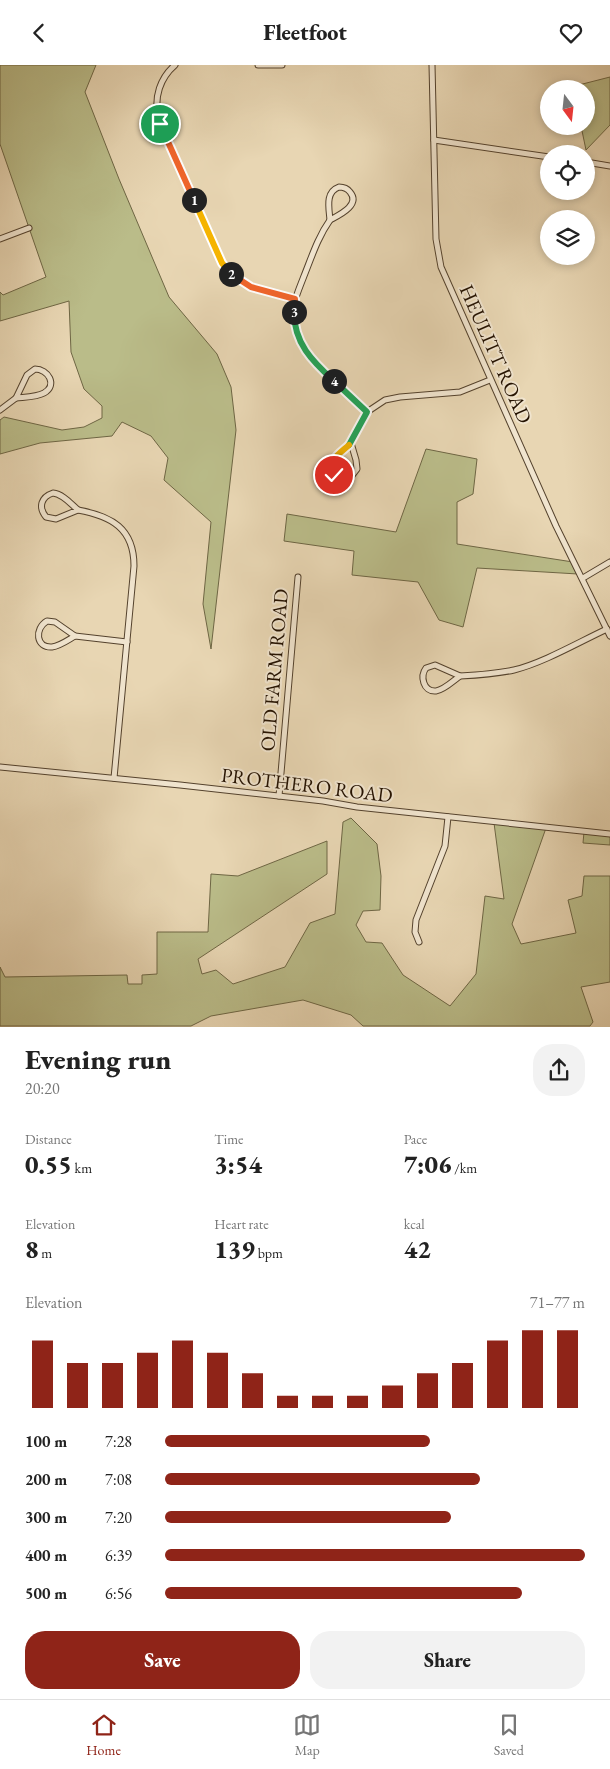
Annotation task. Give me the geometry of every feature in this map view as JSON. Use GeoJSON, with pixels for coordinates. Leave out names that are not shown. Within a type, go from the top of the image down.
{"type":"FeatureCollection","features":[{"type":"Feature","properties":{"kind":"street"},"geometry":{"type":"LineString","coordinates":[[175,65],[168,72],[159,87],[156,100],[158,117],[222,263],[233,277],[248,286],[295,299]]}},
{"type":"Feature","properties":{"kind":"street"},"geometry":{"type":"LineString","coordinates":[[258,65],[282,65]]}},
{"type":"Feature","properties":{"kind":"street","name":"HEULITT ROAD"},"geometry":{"type":"LineString","coordinates":[[432,65],[436,239],[440,267],[556,526],[610,636]]}},
{"type":"Feature","properties":{"kind":"street"},"geometry":{"type":"LineString","coordinates":[[434,140],[540,156]]}},
{"type":"Feature","properties":{"kind":"street"},"geometry":{"type":"LineString","coordinates":[[595,163],[610,165]]}},
{"type":"Feature","properties":{"kind":"street"},"geometry":{"type":"LineString","coordinates":[[330,220],[328,204],[331,192],[339,187],[346,188],[352,194],[352,203],[347,210],[330,220],[318,240],[295,299],[294,321],[296,333],[306,354],[367,412]]}},
{"type":"Feature","properties":{"kind":"street"},"geometry":{"type":"LineString","coordinates":[[0,239],[29,228]]}},
{"type":"Feature","properties":{"kind":"street"},"geometry":{"type":"LineString","coordinates":[[0,409],[16,398],[46,391],[51,381],[47,373],[40,369],[30,371],[16,398]]}},
{"type":"Feature","properties":{"kind":"street"},"geometry":{"type":"LineString","coordinates":[[351,443],[357,469],[350,478],[342,479],[334,475],[332,463],[351,443],[367,412],[380,403],[391,398],[460,392],[490,380]]}},
{"type":"Feature","properties":{"kind":"street"},"geometry":{"type":"LineString","coordinates":[[78,510],[52,519],[43,514],[41,503],[45,497],[53,493],[78,510],[98,514],[110,519],[122,530],[133,553],[134,566],[114,778]]}},
{"type":"Feature","properties":{"kind":"street"},"geometry":{"type":"LineString","coordinates":[[583,578],[610,562]]}},
{"type":"Feature","properties":{"kind":"street","name":"OLD FARM ROAD"},"geometry":{"type":"LineString","coordinates":[[279,796],[298,577]]}},
{"type":"Feature","properties":{"kind":"street"},"geometry":{"type":"LineString","coordinates":[[75,636],[49,647],[40,640],[38,633],[41,626],[51,621],[61,625],[75,636],[127,642]]}},
{"type":"Feature","properties":{"kind":"street"},"geometry":{"type":"LineString","coordinates":[[460,676],[436,691],[426,687],[422,679],[426,668],[435,665],[460,676],[497,673],[520,668],[607,629]]}},
{"type":"Feature","properties":{"kind":"street","name":"PROTHERO ROAD"},"geometry":{"type":"LineString","coordinates":[[0,767],[279,796],[448,817],[610,834]]}},
{"type":"Feature","properties":{"kind":"street"},"geometry":{"type":"LineString","coordinates":[[419,942],[415,932],[416,920],[445,846],[448,817]]}},
{"type":"Feature","properties":{"kind":"green space"},"geometry":{"type":"Polygon","coordinates":[[[0,65],[96,65],[85,92],[119,179],[169,297],[217,354],[231,387],[236,430],[211,649],[203,604],[211,522],[164,480],[168,458],[151,436],[122,422],[112,436],[40,443],[0,454],[0,420],[4,417],[62,430],[84,427],[102,418],[102,406],[84,389],[71,352],[69,301],[0,321],[0,292],[3,295],[46,277],[0,144],[0,65]]]}},
{"type":"Feature","properties":{"kind":"green space"},"geometry":{"type":"Polygon","coordinates":[[[610,77],[610,125],[591,145],[585,145],[583,135],[595,135],[595,81],[610,77]]]}},
{"type":"Feature","properties":{"kind":"green space"},"geometry":{"type":"Polygon","coordinates":[[[426,449],[477,459],[473,494],[457,502],[457,544],[573,562],[578,574],[477,568],[463,627],[439,620],[418,582],[352,575],[354,551],[284,541],[287,514],[396,532],[426,449]]]}},
{"type":"Feature","properties":{"kind":"green space"},"geometry":{"type":"Polygon","coordinates":[[[351,818],[377,844],[381,876],[380,910],[363,911],[356,925],[366,942],[382,943],[403,975],[450,1006],[476,974],[485,896],[504,899],[494,823],[546,828],[512,924],[521,944],[576,933],[568,900],[582,896],[584,876],[610,876],[610,982],[581,987],[593,1022],[590,1026],[363,1026],[351,1015],[303,1000],[211,1016],[191,1026],[0,1026],[0,967],[5,977],[127,975],[128,984],[142,984],[142,975],[157,974],[157,932],[208,932],[211,874],[238,876],[327,841],[327,874],[198,959],[202,974],[216,970],[233,984],[285,967],[310,923],[335,914],[343,822],[351,818]]]}},
{"type":"Feature","properties":{"kind":"green space"},"geometry":{"type":"Polygon","coordinates":[[[584,832],[610,835],[610,845],[583,843],[584,832]]]}},
{"type":"Feature","properties":{"kind":"route"},"geometry":{"type":"LineString","coordinates":[[160,124],[224,267],[241,283],[295,299],[294,321],[296,333],[306,354],[367,412],[360,422],[351,443],[333,459],[331,467],[334,475]]}}]}
